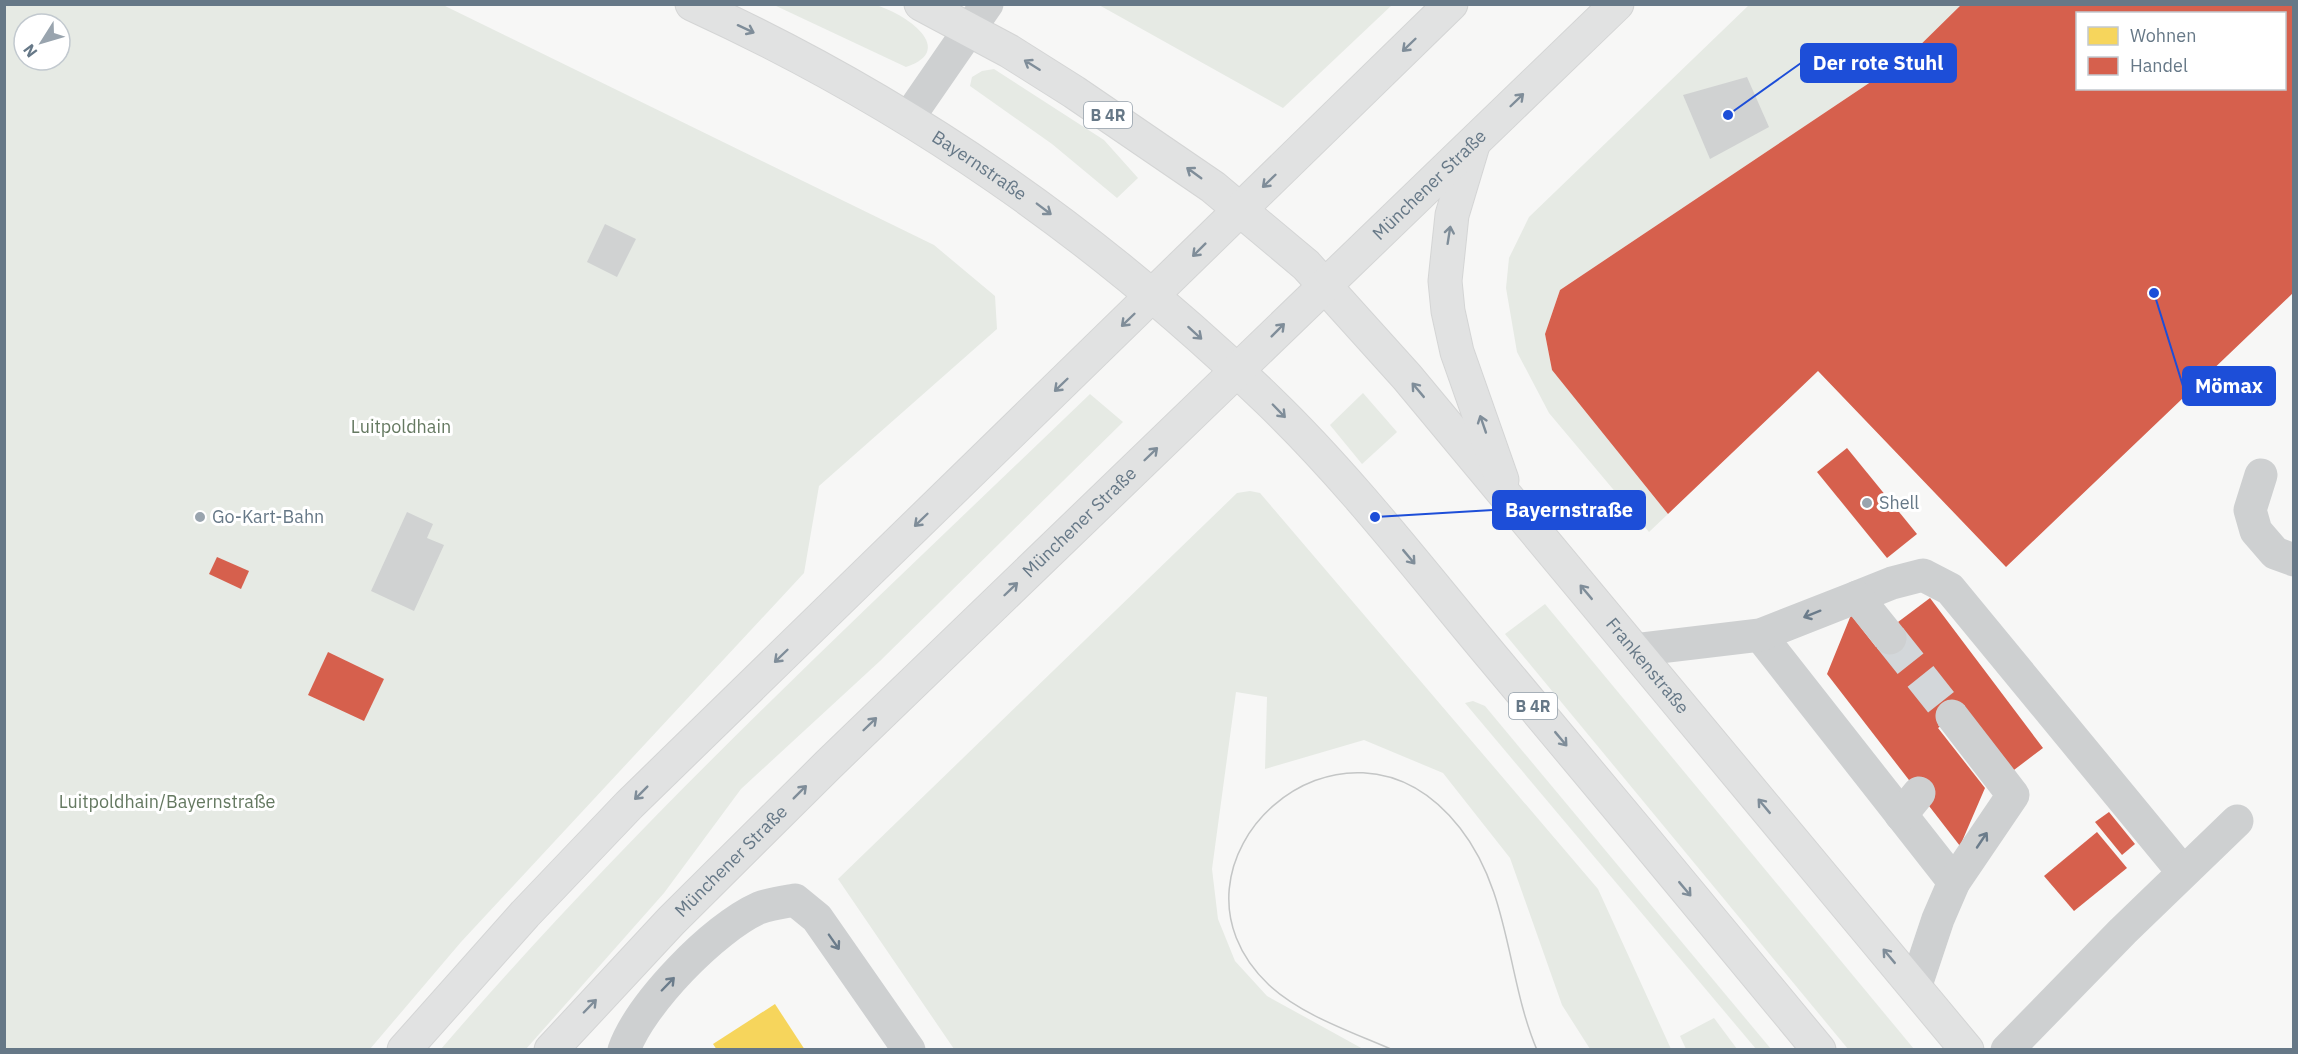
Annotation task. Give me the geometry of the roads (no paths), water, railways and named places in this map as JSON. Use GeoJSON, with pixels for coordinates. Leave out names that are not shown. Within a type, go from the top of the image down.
{"type":"FeatureCollection","features":[{"type":"Feature","properties":{"kind":"main road","name":"Bayernstraße"},"geometry":{"type":"LineString","coordinates":[[692,4],[796,54],[909,117],[1031,199],[1153,296],[1236,371]]}},
{"type":"Feature","properties":{"kind":"main road","name":"B 4R"},"geometry":{"type":"LineString","coordinates":[[921,4],[978,17],[1074,92],[1180,163],[1241,208],[1325,284]]}},
{"type":"Feature","properties":{"kind":"main road"},"geometry":{"type":"LineString","coordinates":[[404,1050],[525,914],[629,805],[1451,4]]}},
{"type":"Feature","properties":{"kind":"main road","name":"Münchener Straße"},"geometry":{"type":"LineString","coordinates":[[551,1050],[672,921],[828,765],[1617,4]]}},
{"type":"Feature","properties":{"kind":"main road"},"geometry":{"type":"LineString","coordinates":[[1475,140],[1452,215],[1447,249],[1446,291],[1457,351],[1509,500]]}},
{"type":"Feature","properties":{"kind":"main road","name":"Frankenstraße"},"geometry":{"type":"LineString","coordinates":[[1325,284],[1509,500],[1967,1050]]}},
{"type":"Feature","properties":{"kind":"main road","name":"B 4R"},"geometry":{"type":"LineString","coordinates":[[1236,371],[1302,435],[1375,517],[1819,1050]]}},
{"type":"Feature","properties":{"kind":"street"},"geometry":{"type":"LineString","coordinates":[[909,117],[978,17]]}},
{"type":"Feature","properties":{"kind":"street"},"geometry":{"type":"LineString","coordinates":[[2261,476],[2250,510],[2256,531],[2275,553],[2294,560]]}},
{"type":"Feature","properties":{"kind":"street"},"geometry":{"type":"LineString","coordinates":[[1634,650],[1760,635],[1892,583],[1923,575],[1950,589],[2183,872]]}},
{"type":"Feature","properties":{"kind":"street"},"geometry":{"type":"LineString","coordinates":[[1857,597],[1890,638]]}},
{"type":"Feature","properties":{"kind":"street"},"geometry":{"type":"LineString","coordinates":[[1760,635],[1910,804],[1954,882]]}},
{"type":"Feature","properties":{"kind":"street"},"geometry":{"type":"LineString","coordinates":[[1915,988],[1938,919],[1954,882],[2013,795],[1953,716]]}},
{"type":"Feature","properties":{"kind":"street"},"geometry":{"type":"LineString","coordinates":[[2007,1050],[2183,872],[2237,821]]}},
{"type":"Feature","properties":{"kind":"street"},"geometry":{"type":"LineString","coordinates":[[624,1050],[656,997],[715,936],[760,908],[795,900],[817,918],[909,1050]]}},
{"type":"Feature","properties":{"kind":"tunnel"},"geometry":{"type":"LineString","coordinates":[[1890,638],[1952,716]]}},
{"type":"Feature","properties":{"kind":"tram line"},"geometry":{"type":"LineString","coordinates":[[1393,1050],[1328,1022],[1282,996],[1269,985],[1236,938],[1229,889],[1243,843],[1273,806],[1315,781],[1363,773],[1413,787],[1460,828],[1477,853],[1499,908],[1519,994],[1537,1050]]}},
{"type":"Feature","properties":{"kind":"place","name":"Der rote Stuhl"},"geometry":{"type":"Point","coordinates":[1728,115]}},
{"type":"Feature","properties":{"kind":"place","name":"Mömax"},"geometry":{"type":"Point","coordinates":[2154,293]}},
{"type":"Feature","properties":{"kind":"place","name":"Shell"},"geometry":{"type":"Point","coordinates":[1867,503]}},
{"type":"Feature","properties":{"kind":"place","name":"Go-Kart-Bahn"},"geometry":{"type":"Point","coordinates":[200,517]}},
{"type":"Feature","properties":{"kind":"place","name":"Bayernstraße"},"geometry":{"type":"Point","coordinates":[1375,517]}},
{"type":"Feature","properties":{"kind":"park label","name":"Luitpoldhain"},"geometry":{"type":"Point","coordinates":[401,427]}},
{"type":"Feature","properties":{"kind":"park label","name":"Luitpoldhain/Bayernstraße"},"geometry":{"type":"Point","coordinates":[167,802]}}]}
